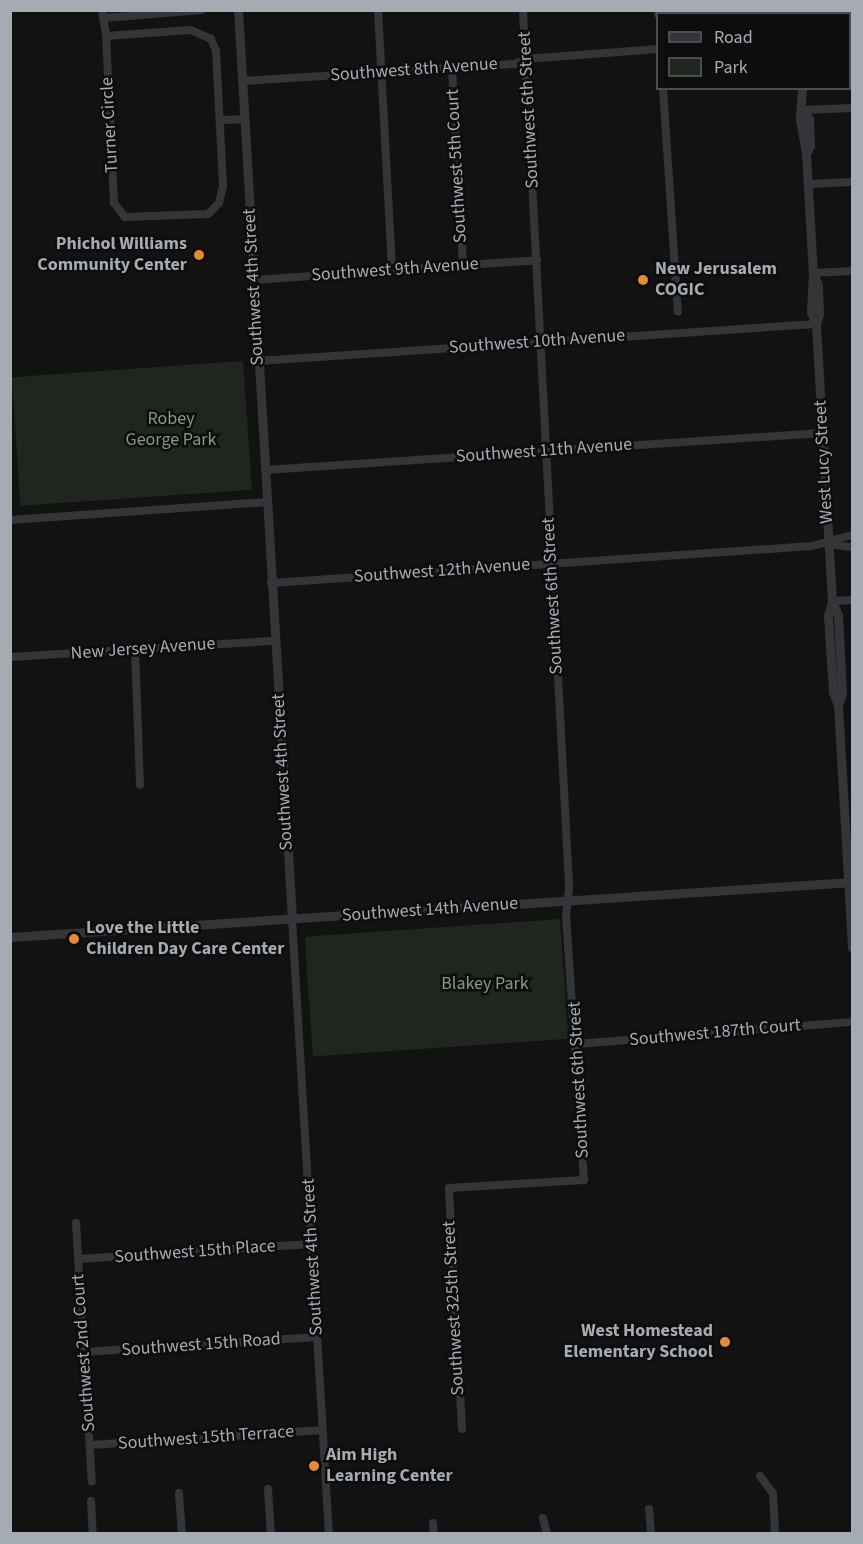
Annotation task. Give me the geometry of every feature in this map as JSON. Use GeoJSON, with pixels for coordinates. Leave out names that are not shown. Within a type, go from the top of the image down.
{"type":"FeatureCollection","features":[{"type":"Feature","properties":{"kind":"street"},"geometry":{"type":"LineString","coordinates":[[106,36],[103,14],[202,10]]}},
{"type":"Feature","properties":{"kind":"street","name":"Southwest 4th Street"},"geometry":{"type":"LineString","coordinates":[[238,10],[328,1533]]}},
{"type":"Feature","properties":{"kind":"street"},"geometry":{"type":"LineString","coordinates":[[378,10],[392,270]]}},
{"type":"Feature","properties":{"kind":"street","name":"Southwest 6th Street"},"geometry":{"type":"LineString","coordinates":[[448,1188],[584,1180],[567,901],[523,10]]}},
{"type":"Feature","properties":{"kind":"street","name":"Turner Circle"},"geometry":{"type":"LineString","coordinates":[[191,30],[212,39],[216,51],[220,120],[223,186],[219,203],[208,214],[125,217],[114,203],[106,36],[191,30]]}},
{"type":"Feature","properties":{"kind":"street","name":"Southwest 8th Avenue"},"geometry":{"type":"LineString","coordinates":[[242,81],[515,64],[526,59],[656,49]]}},
{"type":"Feature","properties":{"kind":"street","name":"Southwest 5th Court"},"geometry":{"type":"LineString","coordinates":[[452,68],[463,265]]}},
{"type":"Feature","properties":{"kind":"street"},"geometry":{"type":"LineString","coordinates":[[663,90],[678,311]]}},
{"type":"Feature","properties":{"kind":"street","name":"West Lucy Street"},"geometry":{"type":"LineString","coordinates":[[802,90],[803,110],[800,119],[806,153],[813,273],[810,312],[816,324],[832,601],[828,616],[833,692],[838,705],[852,948]]}},
{"type":"Feature","properties":{"kind":"street"},"geometry":{"type":"LineString","coordinates":[[803,110],[852,108]]}},
{"type":"Feature","properties":{"kind":"street"},"geometry":{"type":"LineString","coordinates":[[220,120],[244,119]]}},
{"type":"Feature","properties":{"kind":"street"},"geometry":{"type":"LineString","coordinates":[[808,184],[852,182]]}},
{"type":"Feature","properties":{"kind":"street","name":"Southwest 9th Avenue"},"geometry":{"type":"LineString","coordinates":[[254,280],[537,260]]}},
{"type":"Feature","properties":{"kind":"street"},"geometry":{"type":"LineString","coordinates":[[813,273],[852,271]]}},
{"type":"Feature","properties":{"kind":"street","name":"Southwest 10th Avenue"},"geometry":{"type":"LineString","coordinates":[[258,361],[816,324]]}},
{"type":"Feature","properties":{"kind":"street","name":"Southwest 11th Avenue"},"geometry":{"type":"LineString","coordinates":[[265,470],[822,433]]}},
{"type":"Feature","properties":{"kind":"street"},"geometry":{"type":"LineString","coordinates":[[10,520],[267,502]]}},
{"type":"Feature","properties":{"kind":"street"},"geometry":{"type":"LineString","coordinates":[[828,544],[852,535]]}},
{"type":"Feature","properties":{"kind":"street"},"geometry":{"type":"LineString","coordinates":[[828,544],[852,547]]}},
{"type":"Feature","properties":{"kind":"street","name":"Southwest 12th Avenue"},"geometry":{"type":"LineString","coordinates":[[272,583],[828,544]]}},
{"type":"Feature","properties":{"kind":"street"},"geometry":{"type":"LineString","coordinates":[[832,601],[852,600]]}},
{"type":"Feature","properties":{"kind":"street","name":"New Jersey Avenue"},"geometry":{"type":"LineString","coordinates":[[10,657],[275,641]]}},
{"type":"Feature","properties":{"kind":"street"},"geometry":{"type":"LineString","coordinates":[[135,648],[140,785]]}},
{"type":"Feature","properties":{"kind":"street","name":"Southwest 14th Avenue"},"geometry":{"type":"LineString","coordinates":[[10,937],[850,882]]}},
{"type":"Feature","properties":{"kind":"street","name":"Southwest 187th Court"},"geometry":{"type":"LineString","coordinates":[[577,1044],[852,1022]]}},
{"type":"Feature","properties":{"kind":"street","name":"Southwest 325th Street"},"geometry":{"type":"LineString","coordinates":[[448,1188],[462,1429]]}},
{"type":"Feature","properties":{"kind":"street","name":"Southwest 2nd Court"},"geometry":{"type":"LineString","coordinates":[[76,1223],[92,1482]]}},
{"type":"Feature","properties":{"kind":"street","name":"Southwest 15th Place"},"geometry":{"type":"LineString","coordinates":[[78,1259],[312,1244]]}},
{"type":"Feature","properties":{"kind":"street","name":"Southwest 15th Road"},"geometry":{"type":"LineString","coordinates":[[84,1352],[317,1337]]}},
{"type":"Feature","properties":{"kind":"street","name":"Southwest 15th Terrace"},"geometry":{"type":"LineString","coordinates":[[90,1445],[323,1430]]}},
{"type":"Feature","properties":{"kind":"street"},"geometry":{"type":"LineString","coordinates":[[760,1476],[773,1493],[775,1533]]}},
{"type":"Feature","properties":{"kind":"street"},"geometry":{"type":"LineString","coordinates":[[268,1489],[271,1533]]}},
{"type":"Feature","properties":{"kind":"street"},"geometry":{"type":"LineString","coordinates":[[179,1494],[182,1533]]}},
{"type":"Feature","properties":{"kind":"street"},"geometry":{"type":"LineString","coordinates":[[91,1501],[93,1533]]}},
{"type":"Feature","properties":{"kind":"street"},"geometry":{"type":"LineString","coordinates":[[649,1509],[651,1533]]}},
{"type":"Feature","properties":{"kind":"street"},"geometry":{"type":"LineString","coordinates":[[543,1518],[547,1533]]}},
{"type":"Feature","properties":{"kind":"street"},"geometry":{"type":"LineString","coordinates":[[433,1523],[434,1533]]}},
{"type":"Feature","properties":{"kind":"green space","name":"Robey George Park"},"geometry":{"type":"Polygon","coordinates":[[[243,361],[252,490],[21,506],[12,377],[243,361]]]}},
{"type":"Feature","properties":{"kind":"green space","name":"Blakey Park"},"geometry":{"type":"Polygon","coordinates":[[[560,919],[568,1039],[313,1057],[305,937],[560,919]]]}},
{"type":"Feature","properties":{"kind":"place","name":"Phichol Williams Community Center"},"geometry":{"type":"Point","coordinates":[199,255]}},
{"type":"Feature","properties":{"kind":"place","name":"New Jerusalem COGIC"},"geometry":{"type":"Point","coordinates":[643,280]}},
{"type":"Feature","properties":{"kind":"place","name":"Love the Little Children Day Care Center"},"geometry":{"type":"Point","coordinates":[74,939]}},
{"type":"Feature","properties":{"kind":"place","name":"West Homestead Elementary School"},"geometry":{"type":"Point","coordinates":[725,1342]}},
{"type":"Feature","properties":{"kind":"place","name":"Aim High Learning Center"},"geometry":{"type":"Point","coordinates":[314,1466]}}]}
